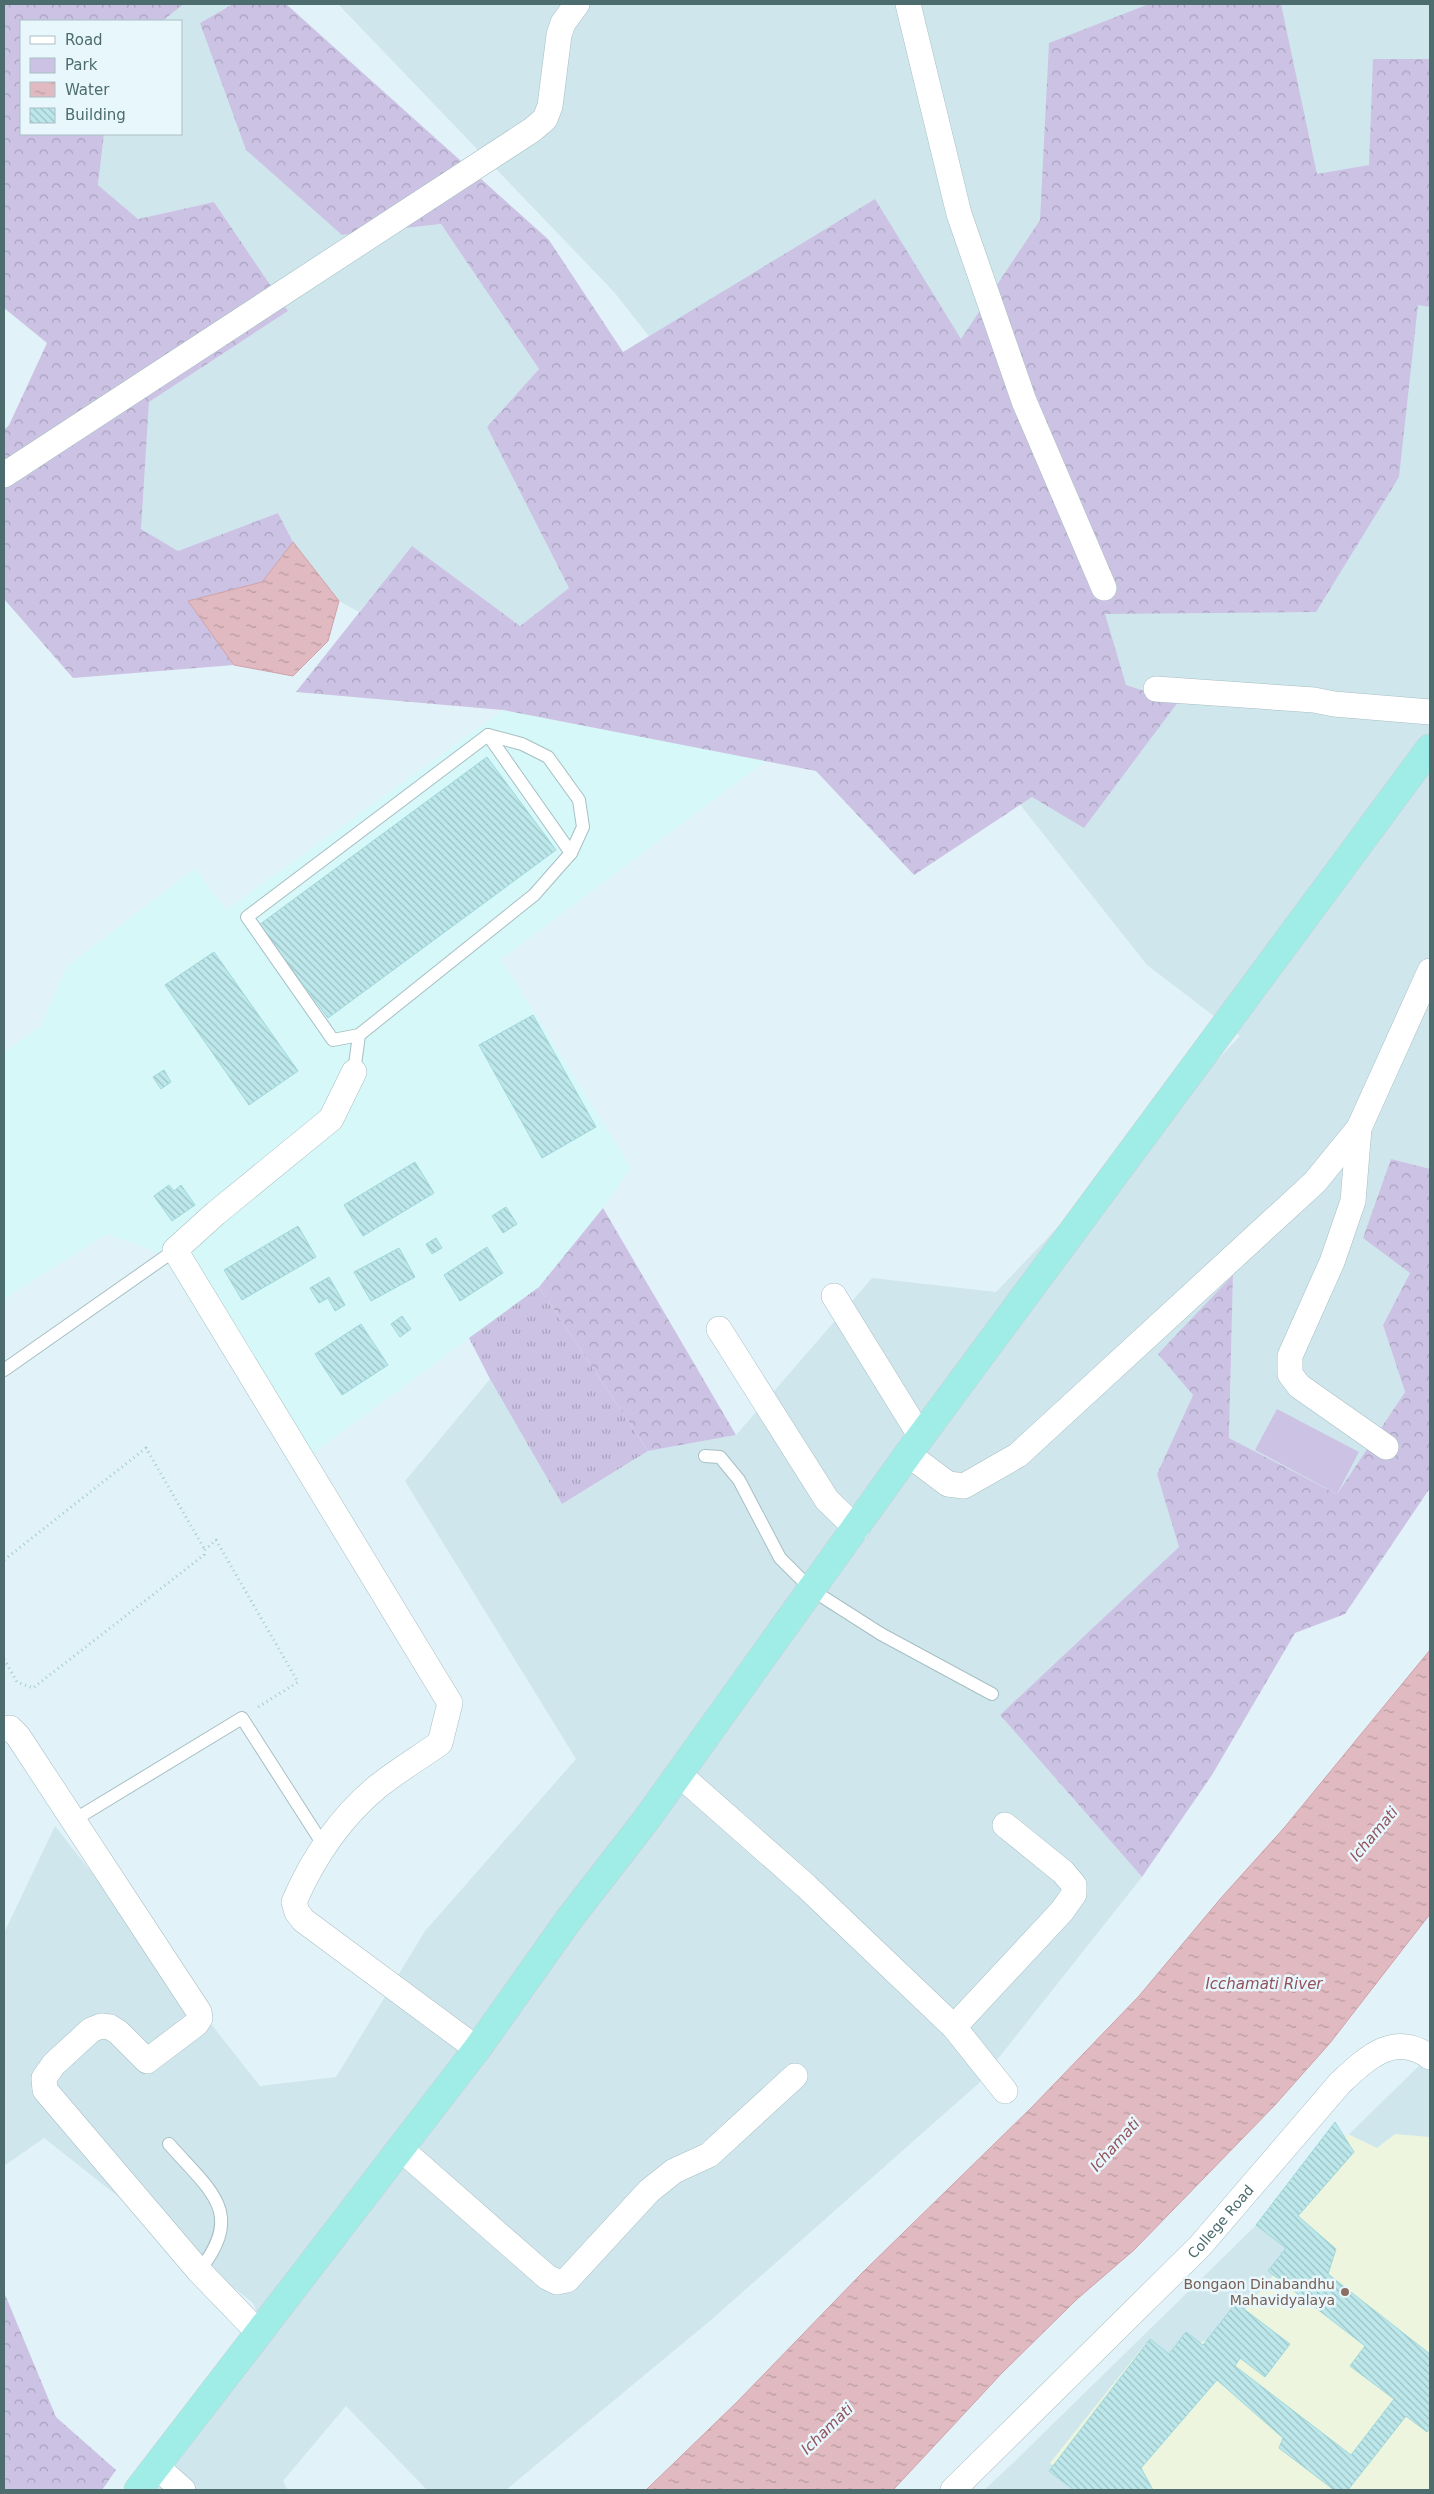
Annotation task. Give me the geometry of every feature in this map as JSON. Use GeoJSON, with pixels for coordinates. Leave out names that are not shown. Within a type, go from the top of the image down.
{"type":"FeatureCollection","features":[{"type":"Feature","properties":{"kind":"highway"},"geometry":{"type":"LineString","coordinates":[[138,2490],[477,2049],[570,1918],[679,1774],[915,1446],[1430,748]]}},
{"type":"Feature","properties":{"kind":"street"},"geometry":{"type":"LineString","coordinates":[[4,474],[532,130],[544,119],[550,106],[559,35],[563,23],[577,4]]}},
{"type":"Feature","properties":{"kind":"street"},"geometry":{"type":"LineString","coordinates":[[908,4],[960,214],[1024,402],[1104,588]]}},
{"type":"Feature","properties":{"kind":"street"},"geometry":{"type":"LineString","coordinates":[[1156,689],[1314,700],[1334,704],[1430,712]]}},
{"type":"Feature","properties":{"kind":"street"},"geometry":{"type":"LineString","coordinates":[[834,1296],[915,1446],[948,1484],[964,1486],[1018,1455],[1315,1182],[1359,1128],[1430,971]]}},
{"type":"Feature","properties":{"kind":"street"},"geometry":{"type":"LineString","coordinates":[[354,1072],[330,1119],[216,1213],[175,1250],[450,1703],[440,1743],[378,1787],[356,1807],[324,1846],[294,1902],[297,1912],[303,1920],[477,2049]]}},
{"type":"Feature","properties":{"kind":"street"},"geometry":{"type":"LineString","coordinates":[[1359,1128],[1353,1201],[1332,1262],[1290,1356],[1290,1374],[1299,1386],[1386,1446]]}},
{"type":"Feature","properties":{"kind":"street"},"geometry":{"type":"LineString","coordinates":[[719,1329],[827,1500],[856,1529]]}},
{"type":"Feature","properties":{"kind":"street"},"geometry":{"type":"LineString","coordinates":[[4,1729],[10,1728],[14,1732],[74,1820],[198,2012],[200,2018],[189,2030],[147,2060],[118,2032],[110,2027],[101,2026],[91,2030],[54,2064],[44,2078],[45,2090],[199,2271],[258,2332]]}},
{"type":"Feature","properties":{"kind":"street"},"geometry":{"type":"LineString","coordinates":[[679,1774],[806,1886],[954,2027],[1005,2091]]}},
{"type":"Feature","properties":{"kind":"street"},"geometry":{"type":"LineString","coordinates":[[954,2027],[1062,1912],[1074,1894],[1074,1885],[1063,1872],[1005,1825]]}},
{"type":"Feature","properties":{"kind":"street","name":"College Road"},"geometry":{"type":"LineString","coordinates":[[953,2490],[1200,2246],[1340,2082],[1361,2063],[1384,2049],[1396,2046],[1418,2049],[1430,2057]]}},
{"type":"Feature","properties":{"kind":"street"},"geometry":{"type":"LineString","coordinates":[[402,2149],[547,2277],[557,2282],[567,2280],[649,2190],[674,2171],[709,2155],[795,2076]]}},
{"type":"Feature","properties":{"kind":"street"},"geometry":{"type":"LineString","coordinates":[[156,2466],[183,2490]]}},
{"type":"Feature","properties":{"kind":"lane"},"geometry":{"type":"LineString","coordinates":[[488,735],[571,853]]}},
{"type":"Feature","properties":{"kind":"lane"},"geometry":{"type":"LineString","coordinates":[[488,735],[522,744],[548,757],[579,800],[583,827],[571,853],[534,895],[360,1035],[333,1040],[246,917],[488,735]]}},
{"type":"Feature","properties":{"kind":"lane"},"geometry":{"type":"LineString","coordinates":[[354,1072],[360,1035]]}},
{"type":"Feature","properties":{"kind":"lane"},"geometry":{"type":"LineString","coordinates":[[4,1370],[175,1250]]}},
{"type":"Feature","properties":{"kind":"lane"},"geometry":{"type":"LineString","coordinates":[[705,1456],[720,1457],[732,1472],[780,1558],[812,1590],[882,1634],[992,1694]]}},
{"type":"Feature","properties":{"kind":"lane"},"geometry":{"type":"LineString","coordinates":[[74,1820],[242,1718],[324,1846]]}},
{"type":"Feature","properties":{"kind":"lane"},"geometry":{"type":"LineString","coordinates":[[169,2144],[211,2194],[221,2209],[222,2224],[220,2238],[214,2252],[199,2271]]}},
{"type":"Feature","properties":{"kind":"path"},"geometry":{"type":"LineString","coordinates":[[4,1560],[146,1448],[205,1550]]}},
{"type":"Feature","properties":{"kind":"path"},"geometry":{"type":"LineString","coordinates":[[4,1659],[17,1682],[33,1688],[204,1555],[205,1550],[216,1540],[298,1682],[242,1718]]}},
{"type":"Feature","properties":{"kind":"shaded area"},"geometry":{"type":"Polygon","coordinates":[[[184,4],[233,4],[200,23],[342,235],[441,224],[539,369],[487,427],[569,588],[520,626],[412,547],[359,612],[339,601],[293,542],[278,513],[178,551],[140,529],[149,402],[288,311],[214,202],[138,219],[98,185],[104,135],[182,135],[182,20],[163,20],[184,4]]]}},
{"type":"Feature","properties":{"kind":"shaded area"},"geometry":{"type":"Polygon","coordinates":[[[338,4],[1430,4],[1430,1182],[1410,1273],[1383,1325],[1405,1392],[1337,1494],[1229,1438],[1233,1276],[1159,1354],[1193,1395],[1157,1474],[1180,1547],[1000,1715],[1142,1877],[978,2084],[711,2320],[506,2490],[427,2490],[346,2406],[283,2481],[288,2490],[157,2490],[270,2340],[253,2303],[44,2138],[4,2166],[4,1933],[55,1826],[260,2086],[336,2077],[425,1931],[576,1759],[405,1481],[490,1379],[562,1504],[648,1451],[736,1435],[872,1278],[996,1292],[1240,1036],[1147,965],[614,292],[338,4]]]}},
{"type":"Feature","properties":{"kind":"shaded area"},"geometry":{"type":"Polygon","coordinates":[[[503,710],[766,761],[501,959],[631,1168],[603,1208],[539,1287],[293,1468],[161,1254],[107,1234],[4,1299],[4,1052],[40,1027],[67,966],[195,868],[226,910],[503,710]]]}},
{"type":"Feature","properties":{"kind":"shaded area","name":"Bongaon Dinabandhu Mahavidyalaya"},"geometry":{"type":"Polygon","coordinates":[[[1430,2055],[1430,2490],[984,2490],[1012,2464],[1430,2055]]]}},
{"type":"Feature","properties":{"kind":"shaded area","name":"Bongaon Dinabandhu Mahavidyalaya"},"geometry":{"type":"Polygon","coordinates":[[[1348,2134],[1377,2148],[1395,2134],[1430,2137],[1430,2490],[1082,2490],[1050,2463],[1146,2343],[1170,2360],[1183,2349],[1226,2333],[1293,2251],[1267,2228],[1348,2134]]]}},
{"type":"Feature","properties":{"kind":"green space"},"geometry":{"type":"Polygon","coordinates":[[[4,4],[184,4],[163,20],[20,20],[20,135],[104,135],[98,185],[138,219],[214,202],[288,311],[149,402],[141,529],[178,551],[278,513],[293,542],[262,582],[188,601],[234,665],[73,678],[4,599],[4,430],[9,425],[47,343],[4,308],[4,4]]]}},
{"type":"Feature","properties":{"kind":"green space"},"geometry":{"type":"Polygon","coordinates":[[[233,4],[286,4],[549,240],[623,352],[875,199],[961,339],[1040,220],[1049,43],[1149,4],[1281,4],[1317,174],[1369,165],[1373,59],[1430,59],[1430,307],[1418,305],[1399,477],[1316,612],[1105,614],[1126,685],[1178,702],[1084,828],[1032,797],[914,875],[816,771],[503,710],[296,692],[412,546],[520,626],[569,588],[487,427],[539,369],[441,224],[342,235],[246,150],[200,23],[233,4]]]}},
{"type":"Feature","properties":{"kind":"green space"},"geometry":{"type":"Polygon","coordinates":[[[1391,1159],[1430,1169],[1430,1488],[1345,1614],[1295,1633],[1212,1775],[1142,1877],[1000,1715],[1179,1547],[1157,1474],[1193,1395],[1158,1354],[1233,1275],[1229,1438],[1337,1494],[1405,1392],[1383,1325],[1410,1273],[1363,1238],[1391,1159]]]}},
{"type":"Feature","properties":{"kind":"green space"},"geometry":{"type":"Polygon","coordinates":[[[603,1208],[736,1435],[648,1451],[539,1287],[603,1208]]]}},
{"type":"Feature","properties":{"kind":"green space"},"geometry":{"type":"Polygon","coordinates":[[[539,1287],[648,1451],[562,1504],[490,1379],[469,1338],[539,1287]]]}},
{"type":"Feature","properties":{"kind":"green space"},"geometry":{"type":"Polygon","coordinates":[[[1277,1409],[1359,1452],[1337,1494],[1255,1450],[1277,1409]]]}},
{"type":"Feature","properties":{"kind":"green space"},"geometry":{"type":"Polygon","coordinates":[[[4,2292],[56,2417],[116,2470],[102,2490],[4,2490],[4,2292]]]}},
{"type":"Feature","properties":{"kind":"water"},"geometry":{"type":"Polygon","coordinates":[[[293,542],[339,601],[328,641],[293,676],[234,665],[188,601],[262,582],[293,542]]]}},
{"type":"Feature","properties":{"kind":"water","name":"Icchamati River"},"geometry":{"type":"Polygon","coordinates":[[[1430,1650],[1430,1914],[1330,2043],[1274,2106],[1134,2250],[1076,2300],[1001,2374],[893,2490],[646,2490],[737,2402],[863,2272],[1031,2108],[1139,1996],[1221,1898],[1284,1828],[1430,1650]]]}},
{"type":"Feature","properties":{"kind":"building"},"geometry":{"type":"Polygon","coordinates":[[[487,757],[556,850],[328,1018],[259,925],[487,757]]]}},
{"type":"Feature","properties":{"kind":"building"},"geometry":{"type":"Polygon","coordinates":[[[214,952],[298,1071],[249,1105],[165,985],[214,952]]]}},
{"type":"Feature","properties":{"kind":"building"},"geometry":{"type":"Polygon","coordinates":[[[533,1015],[596,1127],[542,1158],[479,1045],[533,1015]]]}},
{"type":"Feature","properties":{"kind":"building"},"geometry":{"type":"Polygon","coordinates":[[[164,1070],[171,1082],[161,1089],[153,1077],[164,1070]]]}},
{"type":"Feature","properties":{"kind":"building"},"geometry":{"type":"Polygon","coordinates":[[[415,1162],[434,1193],[363,1236],[344,1205],[415,1162]]]}},
{"type":"Feature","properties":{"kind":"building"},"geometry":{"type":"Polygon","coordinates":[[[169,1185],[174,1191],[181,1185],[195,1205],[172,1221],[154,1196],[169,1185]]]}},
{"type":"Feature","properties":{"kind":"building"},"geometry":{"type":"Polygon","coordinates":[[[506,1207],[517,1224],[503,1233],[492,1216],[506,1207]]]}},
{"type":"Feature","properties":{"kind":"building"},"geometry":{"type":"Polygon","coordinates":[[[298,1226],[316,1257],[242,1300],[224,1270],[298,1226]]]}},
{"type":"Feature","properties":{"kind":"building"},"geometry":{"type":"Polygon","coordinates":[[[436,1238],[442,1248],[432,1254],[426,1244],[436,1238]]]}},
{"type":"Feature","properties":{"kind":"building"},"geometry":{"type":"Polygon","coordinates":[[[487,1247],[503,1273],[460,1301],[444,1275],[487,1247]]]}},
{"type":"Feature","properties":{"kind":"building"},"geometry":{"type":"Polygon","coordinates":[[[399,1248],[415,1277],[371,1301],[354,1272],[399,1248]]]}},
{"type":"Feature","properties":{"kind":"building"},"geometry":{"type":"Polygon","coordinates":[[[329,1277],[345,1305],[335,1311],[328,1298],[319,1303],[310,1288],[329,1277]]]}},
{"type":"Feature","properties":{"kind":"building"},"geometry":{"type":"Polygon","coordinates":[[[402,1316],[411,1329],[400,1337],[391,1324],[402,1316]]]}},
{"type":"Feature","properties":{"kind":"building"},"geometry":{"type":"Polygon","coordinates":[[[361,1324],[388,1365],[342,1395],[315,1354],[361,1324]]]}},
{"type":"Feature","properties":{"kind":"building"},"geometry":{"type":"Polygon","coordinates":[[[1335,2122],[1354,2152],[1298,2216],[1336,2249],[1328,2274],[1430,2354],[1430,2428],[1427,2432],[1406,2416],[1348,2490],[1334,2490],[1279,2448],[1283,2438],[1217,2380],[1141,2468],[1153,2490],[1074,2490],[1049,2471],[1150,2339],[1169,2354],[1186,2332],[1203,2345],[1236,2303],[1290,2344],[1265,2377],[1240,2358],[1235,2366],[1351,2455],[1394,2399],[1350,2366],[1365,2346],[1268,2271],[1286,2248],[1256,2225],[1335,2122]]]}},
{"type":"Feature","properties":{"kind":"place","name":"Bongaon Dinabandhu Mahavidyalaya"},"geometry":{"type":"Point","coordinates":[1345,2292]}},
{"type":"Feature","properties":{"kind":"water label","name":"Ichamati"},"geometry":{"type":"Point","coordinates":[1374,1834]}},
{"type":"Feature","properties":{"kind":"water label","name":"Ichamati"},"geometry":{"type":"Point","coordinates":[1115,2145]}},
{"type":"Feature","properties":{"kind":"water label","name":"Ichamati"},"geometry":{"type":"Point","coordinates":[827,2429]}}]}
